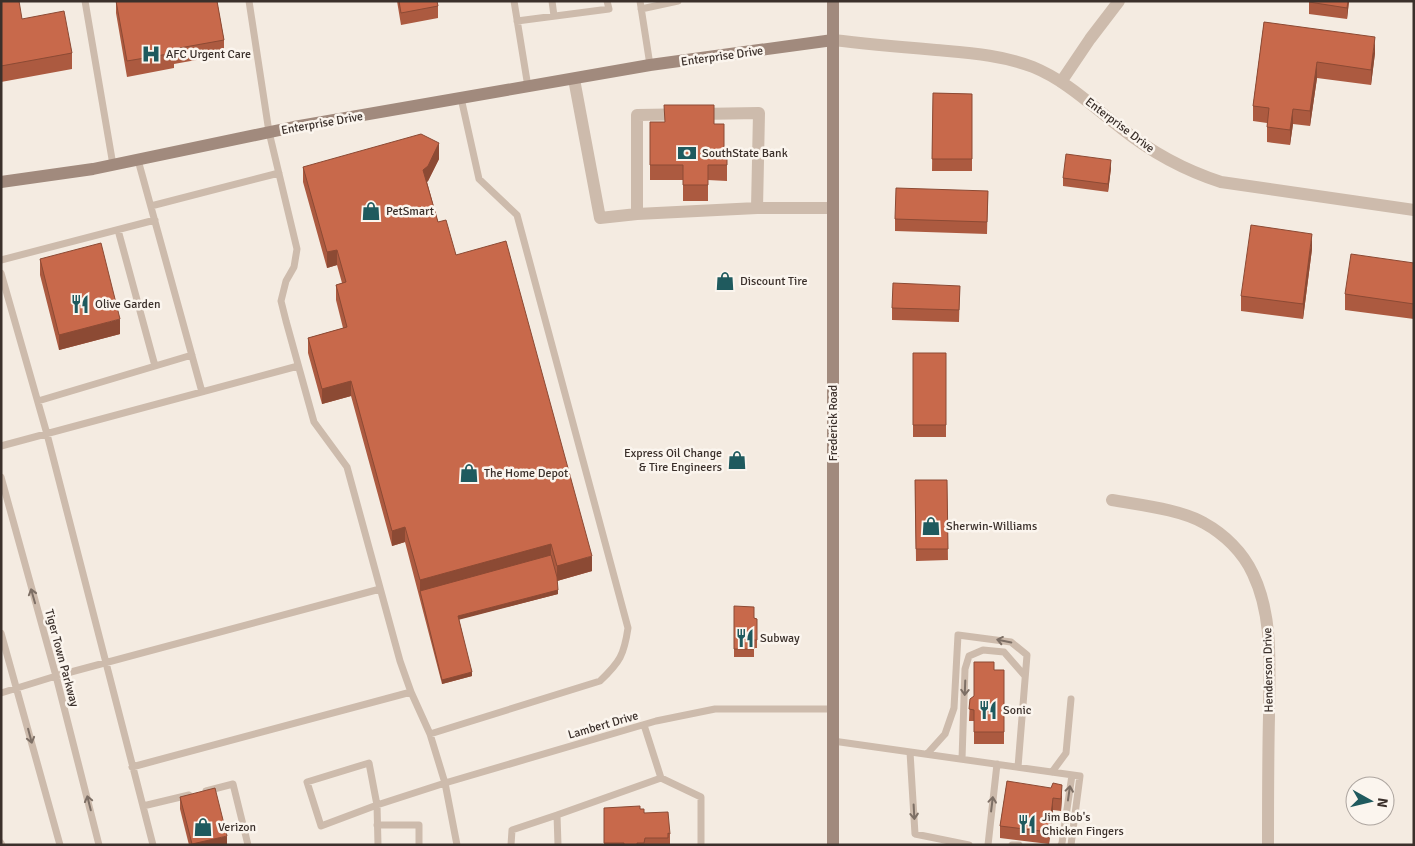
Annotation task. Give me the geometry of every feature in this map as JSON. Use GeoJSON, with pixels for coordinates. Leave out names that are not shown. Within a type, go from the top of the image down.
{"type":"FeatureCollection","features":[{"type":"Feature","properties":{"kind":"street","name":"Frederick Road"},"geometry":{"type":"LineString","coordinates":[[833,1],[833,845]]}},
{"type":"Feature","properties":{"kind":"street"},"geometry":{"type":"LineString","coordinates":[[1061,82],[1119,1]]}},
{"type":"Feature","properties":{"kind":"street","name":"Enterprise Drive"},"geometry":{"type":"LineString","coordinates":[[1,182],[113,165],[269,132],[650,65],[833,40],[996,56],[1033,67],[1061,82],[1168,161],[1203,176],[1221,182],[1414,210]]}},
{"type":"Feature","properties":{"kind":"street"},"geometry":{"type":"LineString","coordinates":[[574,78],[600,218],[637,214],[757,208],[833,208]]}},
{"type":"Feature","properties":{"kind":"street"},"geometry":{"type":"LineString","coordinates":[[637,214],[637,115],[759,113],[757,208]]}},
{"type":"Feature","properties":{"kind":"street","name":"Henderson Drive"},"geometry":{"type":"LineString","coordinates":[[1112,500],[1184,514],[1202,521],[1231,543],[1243,557],[1253,574],[1266,611],[1269,650],[1268,845]]}},
{"type":"Feature","properties":{"kind":"lane"},"geometry":{"type":"LineString","coordinates":[[249,1],[269,132],[296,249],[294,267],[286,281],[281,301],[314,422],[348,467],[400,661],[411,692],[430,734],[445,783],[457,845]]}},
{"type":"Feature","properties":{"kind":"lane"},"geometry":{"type":"LineString","coordinates":[[514,1],[528,86]]}},
{"type":"Feature","properties":{"kind":"lane"},"geometry":{"type":"LineString","coordinates":[[552,1],[554,16]]}},
{"type":"Feature","properties":{"kind":"lane"},"geometry":{"type":"LineString","coordinates":[[517,21],[609,9],[608,1]]}},
{"type":"Feature","properties":{"kind":"lane"},"geometry":{"type":"LineString","coordinates":[[650,65],[640,5],[678,1]]}},
{"type":"Feature","properties":{"kind":"lane"},"geometry":{"type":"LineString","coordinates":[[86,2],[113,165]]}},
{"type":"Feature","properties":{"kind":"lane"},"geometry":{"type":"LineString","coordinates":[[430,734],[600,681],[616,665],[621,656],[625,648],[628,628],[517,215],[479,179],[461,98]]}},
{"type":"Feature","properties":{"kind":"lane"},"geometry":{"type":"LineString","coordinates":[[138,160],[202,392]]}},
{"type":"Feature","properties":{"kind":"lane"},"geometry":{"type":"LineString","coordinates":[[151,206],[279,172]]}},
{"type":"Feature","properties":{"kind":"lane"},"geometry":{"type":"LineString","coordinates":[[1,260],[155,220]]}},
{"type":"Feature","properties":{"kind":"lane"},"geometry":{"type":"LineString","coordinates":[[118,230],[155,366]]}},
{"type":"Feature","properties":{"kind":"lane"},"geometry":{"type":"LineString","coordinates":[[1,273],[47,434],[153,845]]}},
{"type":"Feature","properties":{"kind":"lane"},"geometry":{"type":"LineString","coordinates":[[38,401],[192,355]]}},
{"type":"Feature","properties":{"kind":"lane"},"geometry":{"type":"LineString","coordinates":[[1,446],[298,366]]}},
{"type":"Feature","properties":{"kind":"lane","name":"Tiger Town Parkway"},"geometry":{"type":"LineString","coordinates":[[1,478],[56,676],[99,845]]}},
{"type":"Feature","properties":{"kind":"lane"},"geometry":{"type":"LineString","coordinates":[[1,693],[56,676],[380,589]]}},
{"type":"Feature","properties":{"kind":"lane"},"geometry":{"type":"LineString","coordinates":[[1,633],[60,845]]}},
{"type":"Feature","properties":{"kind":"lane"},"geometry":{"type":"LineString","coordinates":[[927,754],[945,734],[954,708],[958,634],[1010,642],[1027,655],[1018,766]]}},
{"type":"Feature","properties":{"kind":"lane"},"geometry":{"type":"LineString","coordinates":[[962,759],[965,669],[969,656],[983,650],[1004,652],[1025,676]]}},
{"type":"Feature","properties":{"kind":"lane"},"geometry":{"type":"LineString","coordinates":[[132,767],[411,692]]}},
{"type":"Feature","properties":{"kind":"lane"},"geometry":{"type":"LineString","coordinates":[[1052,772],[1066,754],[1071,699]]}},
{"type":"Feature","properties":{"kind":"lane","name":"Lambert Drive"},"geometry":{"type":"LineString","coordinates":[[377,805],[369,763],[307,782],[320,826],[445,783],[644,725],[715,709],[833,709]]}},
{"type":"Feature","properties":{"kind":"lane"},"geometry":{"type":"LineString","coordinates":[[644,725],[661,778]]}},
{"type":"Feature","properties":{"kind":"lane"},"geometry":{"type":"LineString","coordinates":[[833,741],[1080,776],[1071,845]]}},
{"type":"Feature","properties":{"kind":"lane"},"geometry":{"type":"LineString","coordinates":[[910,752],[915,834],[969,845]]}},
{"type":"Feature","properties":{"kind":"lane"},"geometry":{"type":"LineString","coordinates":[[988,845],[998,764]]}},
{"type":"Feature","properties":{"kind":"lane"},"geometry":{"type":"LineString","coordinates":[[1061,845],[1072,775]]}},
{"type":"Feature","properties":{"kind":"lane"},"geometry":{"type":"LineString","coordinates":[[511,845],[512,830],[661,778],[701,797],[701,845]]}},
{"type":"Feature","properties":{"kind":"lane"},"geometry":{"type":"LineString","coordinates":[[143,806],[233,784],[248,845]]}},
{"type":"Feature","properties":{"kind":"lane"},"geometry":{"type":"LineString","coordinates":[[377,805],[378,845]]}},
{"type":"Feature","properties":{"kind":"lane"},"geometry":{"type":"LineString","coordinates":[[557,815],[558,845]]}},
{"type":"Feature","properties":{"kind":"lane"},"geometry":{"type":"LineString","coordinates":[[377,825],[418,825],[419,845]]}},
{"type":"Feature","properties":{"kind":"lane"},"geometry":{"type":"LineString","coordinates":[[1012,845],[1019,845]]}},
{"type":"Feature","properties":{"kind":"building"},"geometry":{"type":"Polygon","coordinates":[[[1,1],[19,1],[22,19],[64,11],[72,53],[1,66],[1,1]]]}},
{"type":"Feature","properties":{"kind":"building"},"geometry":{"type":"Polygon","coordinates":[[[116,1],[217,1],[224,40],[174,49],[174,53],[127,61],[116,1]]]}},
{"type":"Feature","properties":{"kind":"building"},"geometry":{"type":"Polygon","coordinates":[[[399,1],[437,1],[438,6],[401,13],[399,1]]]}},
{"type":"Feature","properties":{"kind":"building"},"geometry":{"type":"Polygon","coordinates":[[[1309,1],[1348,1],[1347,8],[1309,1]]]}},
{"type":"Feature","properties":{"kind":"building"},"geometry":{"type":"Polygon","coordinates":[[[1264,22],[1375,37],[1371,70],[1317,62],[1310,111],[1293,109],[1290,130],[1267,127],[1269,108],[1253,106],[1264,22]]]}},
{"type":"Feature","properties":{"kind":"building"},"geometry":{"type":"Polygon","coordinates":[[[933,93],[972,94],[972,159],[932,159],[933,93]]]}},
{"type":"Feature","properties":{"kind":"building","name":"SouthState Bank"},"geometry":{"type":"Polygon","coordinates":[[[664,105],[714,105],[714,124],[724,124],[724,152],[727,152],[727,165],[708,165],[708,185],[683,185],[683,165],[650,165],[650,122],[665,122],[664,105]]]}},
{"type":"Feature","properties":{"kind":"building","name":"The Home Depot"},"geometry":{"type":"Polygon","coordinates":[[[421,134],[439,143],[428,166],[423,170],[438,222],[446,220],[456,255],[506,241],[592,556],[557,566],[551,544],[420,580],[405,527],[392,531],[351,381],[322,389],[308,338],[347,327],[336,285],[346,282],[337,250],[327,252],[303,167],[421,134]]]}},
{"type":"Feature","properties":{"kind":"building"},"geometry":{"type":"Polygon","coordinates":[[[1066,154],[1111,160],[1108,184],[1063,178],[1066,154]]]}},
{"type":"Feature","properties":{"kind":"building"},"geometry":{"type":"Polygon","coordinates":[[[896,188],[988,191],[987,222],[895,219],[896,188]]]}},
{"type":"Feature","properties":{"kind":"building"},"geometry":{"type":"Polygon","coordinates":[[[1251,225],[1312,234],[1303,304],[1241,296],[1251,225]]]}},
{"type":"Feature","properties":{"kind":"building","name":"Olive Garden"},"geometry":{"type":"Polygon","coordinates":[[[101,243],[120,319],[59,335],[40,259],[101,243]]]}},
{"type":"Feature","properties":{"kind":"building"},"geometry":{"type":"Polygon","coordinates":[[[1351,254],[1414,263],[1414,304],[1345,294],[1351,254]]]}},
{"type":"Feature","properties":{"kind":"building"},"geometry":{"type":"Polygon","coordinates":[[[893,283],[960,286],[959,310],[892,308],[893,283]]]}},
{"type":"Feature","properties":{"kind":"building"},"geometry":{"type":"Polygon","coordinates":[[[913,353],[946,353],[946,425],[913,425],[913,353]]]}},
{"type":"Feature","properties":{"kind":"building","name":"Sherwin-Williams"},"geometry":{"type":"Polygon","coordinates":[[[915,480],[947,480],[948,549],[916,549],[915,480]]]}},
{"type":"Feature","properties":{"kind":"building"},"geometry":{"type":"Polygon","coordinates":[[[551,555],[557,577],[558,590],[458,616],[472,672],[442,680],[420,591],[551,555]]]}},
{"type":"Feature","properties":{"kind":"building","name":"Subway"},"geometry":{"type":"Polygon","coordinates":[[[734,606],[754,607],[754,618],[757,619],[757,640],[754,640],[754,649],[734,649],[734,606]]]}},
{"type":"Feature","properties":{"kind":"building","name":"Sonic"},"geometry":{"type":"Polygon","coordinates":[[[974,662],[994,662],[994,670],[1004,670],[1004,732],[974,732],[974,710],[969,709],[970,699],[974,696],[974,662]]]}},
{"type":"Feature","properties":{"kind":"building","name":"Jim Bob's Chicken Fingers"},"geometry":{"type":"Polygon","coordinates":[[[1007,781],[1051,788],[1053,783],[1062,785],[1061,799],[1053,798],[1049,832],[1000,826],[1007,781]]]}},
{"type":"Feature","properties":{"kind":"building","name":"Verizon"},"geometry":{"type":"Polygon","coordinates":[[[215,788],[227,836],[192,844],[180,797],[215,788]]]}},
{"type":"Feature","properties":{"kind":"building"},"geometry":{"type":"Polygon","coordinates":[[[640,806],[640,809],[644,809],[644,813],[668,812],[670,834],[668,833],[668,838],[645,838],[644,843],[637,843],[637,845],[604,843],[604,808],[640,806]]]}},
{"type":"Feature","properties":{"kind":"place","name":"AFC Urgent Care"},"geometry":{"type":"Point","coordinates":[151,54]}},
{"type":"Feature","properties":{"kind":"place","name":"SouthState Bank"},"geometry":{"type":"Point","coordinates":[687,153]}},
{"type":"Feature","properties":{"kind":"place","name":"PetSmart"},"geometry":{"type":"Point","coordinates":[371,211]}},
{"type":"Feature","properties":{"kind":"place","name":"Discount Tire"},"geometry":{"type":"Point","coordinates":[725,281]}},
{"type":"Feature","properties":{"kind":"place","name":"Olive Garden"},"geometry":{"type":"Point","coordinates":[80,304]}},
{"type":"Feature","properties":{"kind":"place","name":"Express Oil Change & Tire Engineers"},"geometry":{"type":"Point","coordinates":[737,460]}},
{"type":"Feature","properties":{"kind":"place","name":"The Home Depot"},"geometry":{"type":"Point","coordinates":[469,473]}},
{"type":"Feature","properties":{"kind":"place","name":"Sherwin-Williams"},"geometry":{"type":"Point","coordinates":[931,526]}},
{"type":"Feature","properties":{"kind":"place","name":"Subway"},"geometry":{"type":"Point","coordinates":[745,638]}},
{"type":"Feature","properties":{"kind":"place","name":"Sonic"},"geometry":{"type":"Point","coordinates":[988,710]}},
{"type":"Feature","properties":{"kind":"place","name":"Jim Bob's Chicken Fingers"},"geometry":{"type":"Point","coordinates":[1027,824]}},
{"type":"Feature","properties":{"kind":"place","name":"Verizon"},"geometry":{"type":"Point","coordinates":[203,827]}}]}
